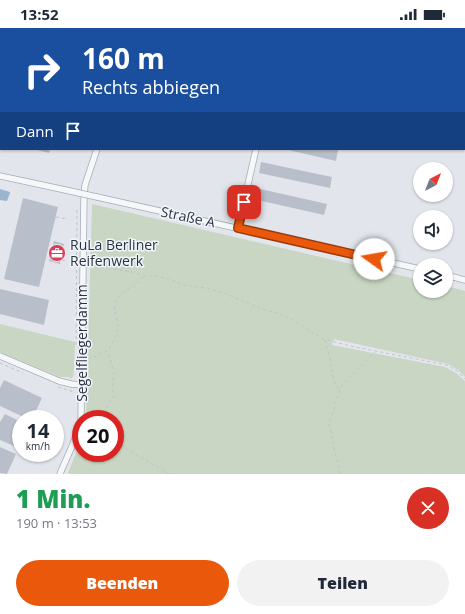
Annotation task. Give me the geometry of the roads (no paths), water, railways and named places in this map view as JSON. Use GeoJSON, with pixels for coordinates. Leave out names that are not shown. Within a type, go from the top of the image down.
{"type":"FeatureCollection","features":[{"type":"Feature","properties":{"kind":"street","name":"Segelfliegerdamm"},"geometry":{"type":"LineString","coordinates":[[81,410],[83,206],[84,191],[97,150]]}},
{"type":"Feature","properties":{"kind":"street"},"geometry":{"type":"LineString","coordinates":[[238,228],[256,150]]}},
{"type":"Feature","properties":{"kind":"street","name":"Straße A"},"geometry":{"type":"LineString","coordinates":[[0,176],[238,228],[413,268]]}},
{"type":"Feature","properties":{"kind":"street"},"geometry":{"type":"LineString","coordinates":[[453,277],[465,280]]}},
{"type":"Feature","properties":{"kind":"street"},"geometry":{"type":"LineString","coordinates":[[0,356],[66,383],[82,385]]}},
{"type":"Feature","properties":{"kind":"street","name":"Segelfliegerdamm"},"geometry":{"type":"LineString","coordinates":[[60,474],[72,447]]}},
{"type":"Feature","properties":{"kind":"water"},"geometry":{"type":"Polygon","coordinates":[[[0,189],[10,192],[7,201],[0,200],[0,189]]]}},
{"type":"Feature","properties":{"kind":"place","name":"RuLa Berliner Reifenwerk"},"geometry":{"type":"Point","coordinates":[57,253]}}]}
